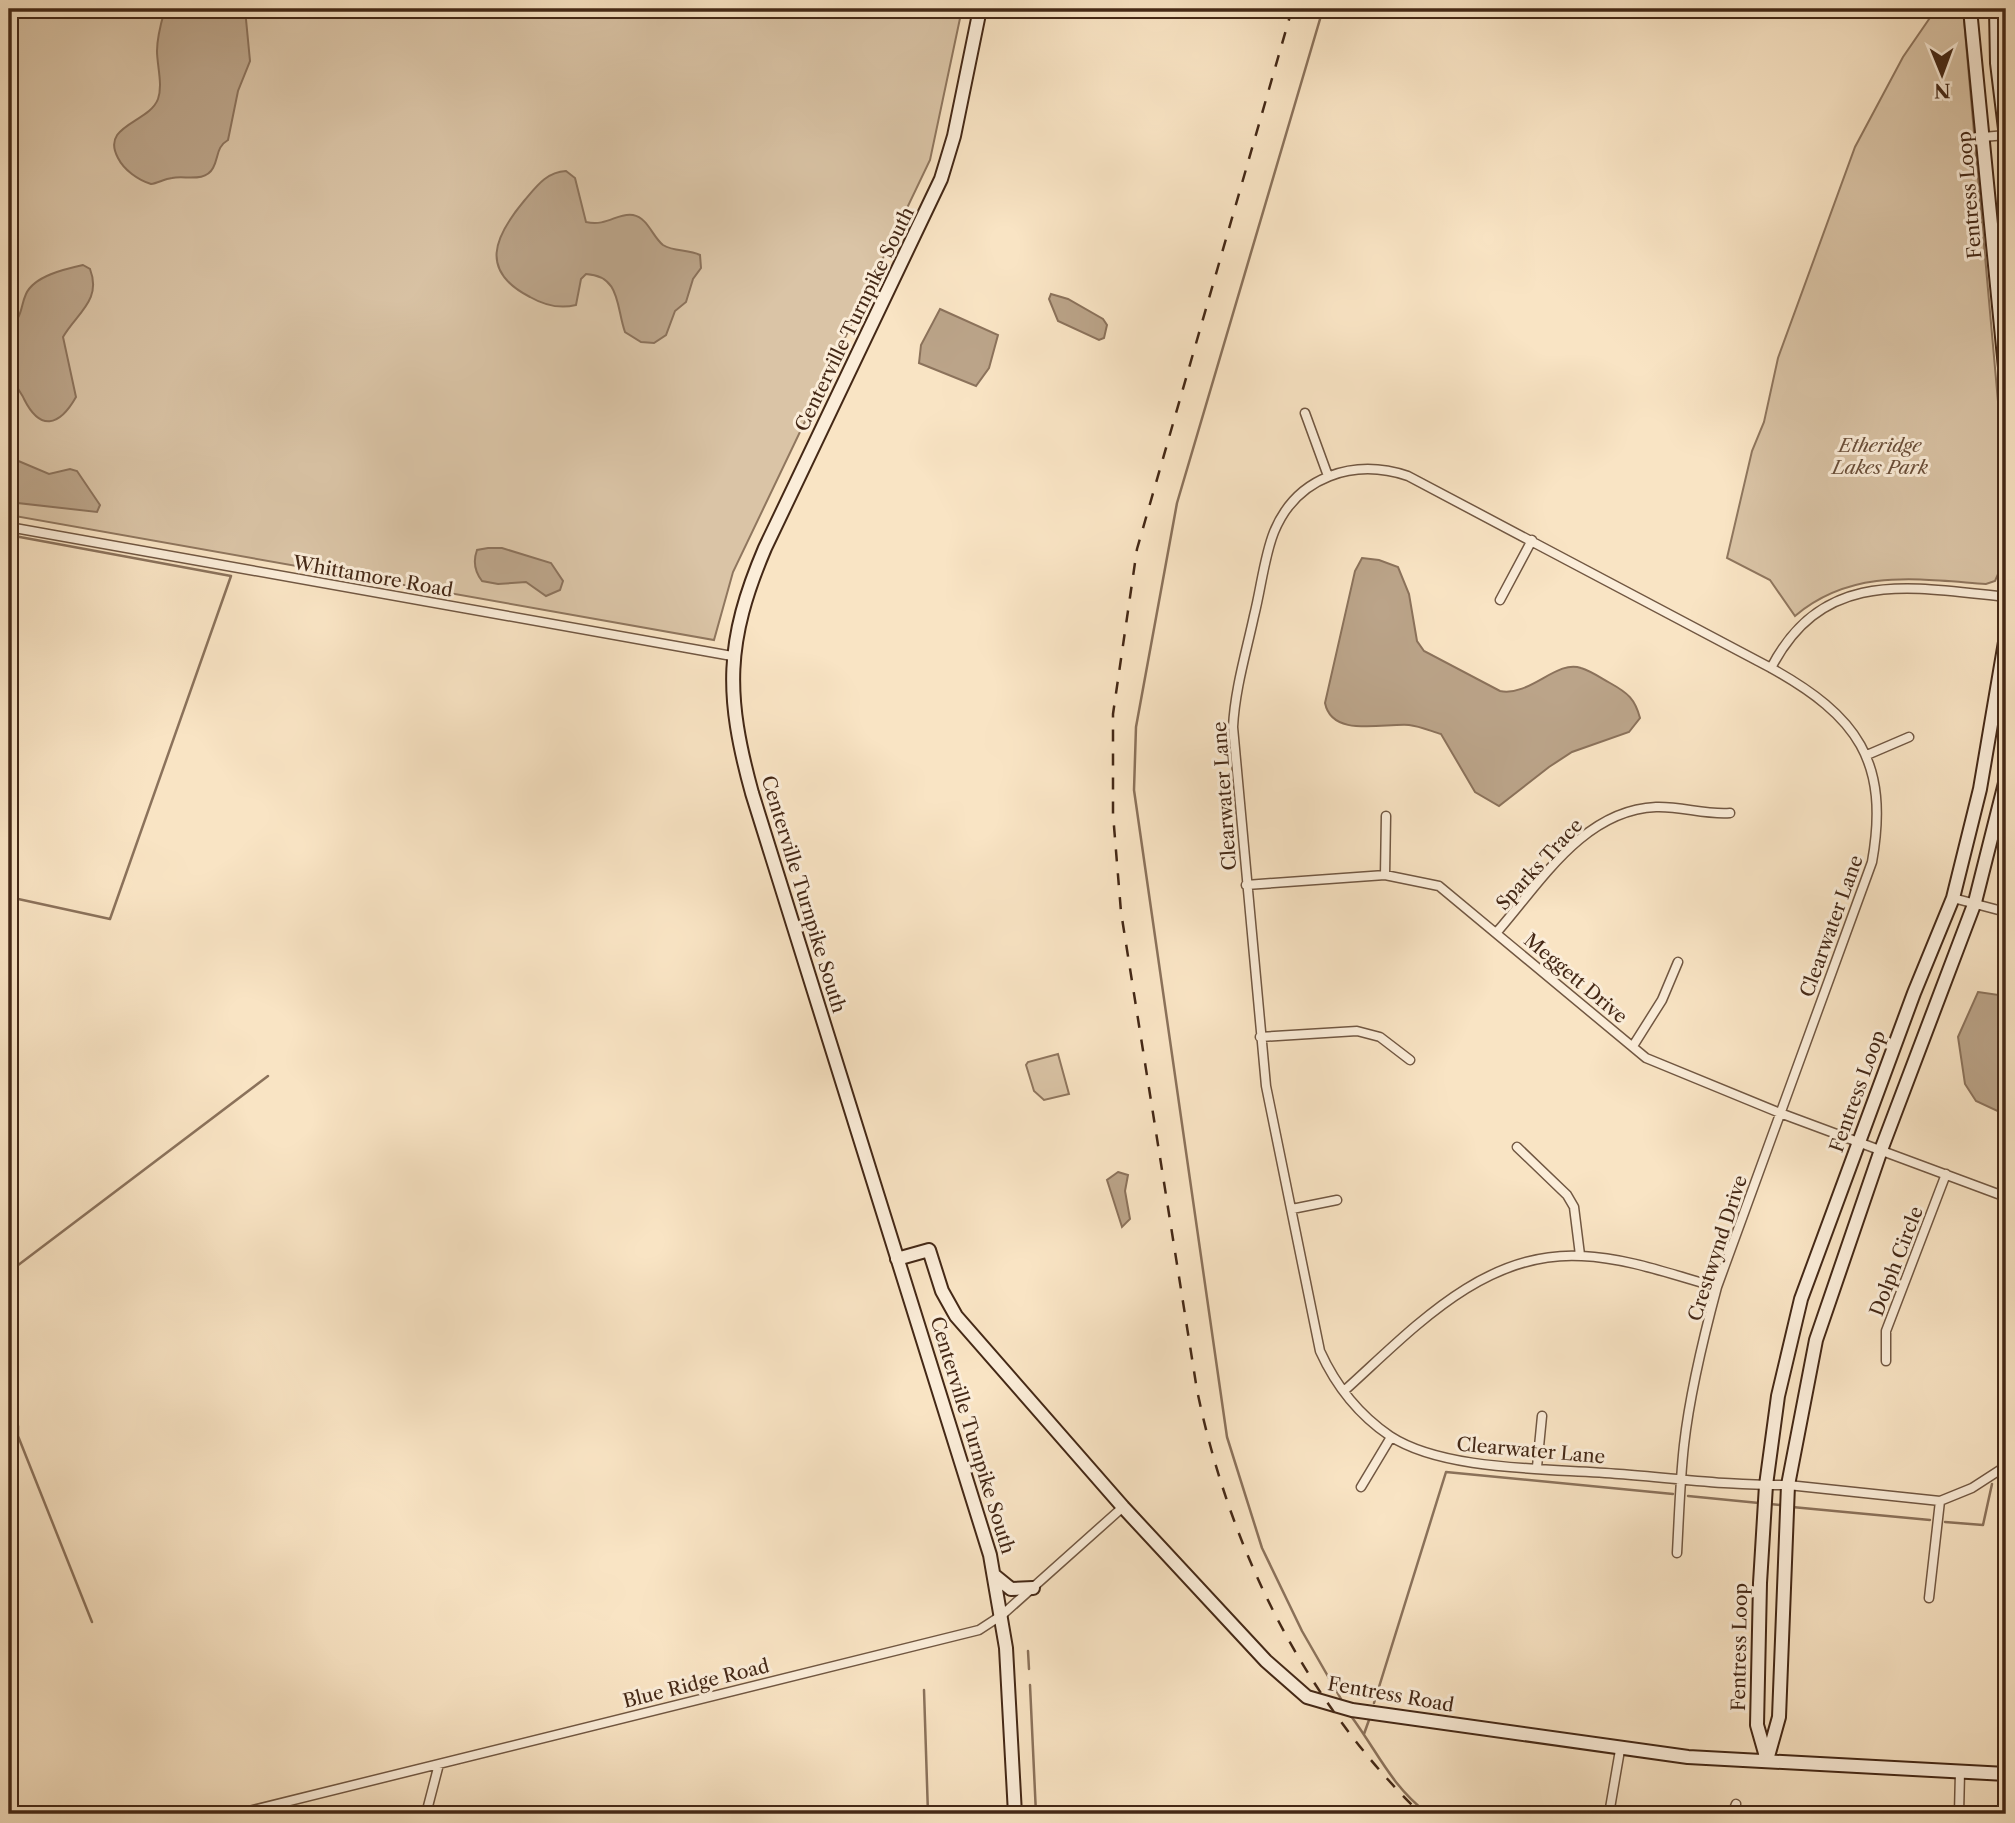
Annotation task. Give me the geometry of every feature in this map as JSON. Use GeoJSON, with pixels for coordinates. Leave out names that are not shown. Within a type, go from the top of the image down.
{"type":"FeatureCollection","features":[{"type":"Feature","properties":{"kind":"street","name":"Centerville Turnpike South"},"geometry":{"type":"LineString","coordinates":[[980,9],[954,136],[941,179],[761,555],[744,600],[732,656],[735,721],[752,793],[981,1520],[995,1576],[1002,1615],[1015,1814]]}},
{"type":"Feature","properties":{"kind":"street","name":"Fentress Loop"},"geometry":{"type":"LineString","coordinates":[[1970,9],[2006,379]]}},
{"type":"Feature","properties":{"kind":"street"},"geometry":{"type":"LineString","coordinates":[[1983,137],[2006,136],[1997,63],[1996,9]]}},
{"type":"Feature","properties":{"kind":"street"},"geometry":{"type":"LineString","coordinates":[[1305,413],[1328,475]]}},
{"type":"Feature","properties":{"kind":"street","name":"Clearwater Lane"},"geometry":{"type":"LineString","coordinates":[[1780,1113],[1872,862],[1878,810],[1867,755],[1855,736],[1827,704],[1771,668],[1408,476],[1389,470],[1349,468],[1328,475],[1296,497],[1274,532],[1234,706],[1234,750],[1266,1086],[1320,1350],[1330,1372],[1360,1412],[1391,1437],[1451,1459],[1682,1479],[1788,1485],[1940,1501],[1972,1488],[2006,1466]]}},
{"type":"Feature","properties":{"kind":"street","name":"Whittamore Road"},"geometry":{"type":"LineString","coordinates":[[9,527],[732,656]]}},
{"type":"Feature","properties":{"kind":"street"},"geometry":{"type":"LineString","coordinates":[[1500,600],[1532,540]]}},
{"type":"Feature","properties":{"kind":"street"},"geometry":{"type":"LineString","coordinates":[[1771,668],[1783,645],[1798,628],[1816,612],[1854,593],[1904,587],[2006,597]]}},
{"type":"Feature","properties":{"kind":"street","name":"Fentress Loop"},"geometry":{"type":"LineString","coordinates":[[1767,1760],[1757,1725],[1766,1485],[1778,1396],[1801,1299],[1953,898],[1980,789],[2006,636]]}},
{"type":"Feature","properties":{"kind":"street"},"geometry":{"type":"LineString","coordinates":[[1867,755],[1909,737]]}},
{"type":"Feature","properties":{"kind":"street"},"geometry":{"type":"LineString","coordinates":[[1767,1760],[1779,1717],[1788,1485],[1816,1340],[1881,1150],[1975,902],[2006,779]]}},
{"type":"Feature","properties":{"kind":"street","name":"Sparks Trace"},"geometry":{"type":"LineString","coordinates":[[1497,932],[1567,852],[1597,825],[1634,810],[1654,807],[1712,814],[1730,813]]}},
{"type":"Feature","properties":{"kind":"street"},"geometry":{"type":"LineString","coordinates":[[1385,875],[1386,816]]}},
{"type":"Feature","properties":{"kind":"street","name":"Meggett Drive"},"geometry":{"type":"LineString","coordinates":[[1246,885],[1385,875],[1438,886],[1497,932],[1646,1058],[1780,1113],[2006,1197]]}},
{"type":"Feature","properties":{"kind":"street"},"geometry":{"type":"LineString","coordinates":[[1953,898],[2006,912]]}},
{"type":"Feature","properties":{"kind":"street"},"geometry":{"type":"LineString","coordinates":[[1633,1046],[1662,1000],[1678,962]]}},
{"type":"Feature","properties":{"kind":"street"},"geometry":{"type":"LineString","coordinates":[[1260,1037],[1357,1031],[1380,1037],[1410,1060]]}},
{"type":"Feature","properties":{"kind":"street","name":"Crestwynd Drive"},"geometry":{"type":"LineString","coordinates":[[1677,1553],[1692,1394],[1717,1287],[1780,1113]]}},
{"type":"Feature","properties":{"kind":"street"},"geometry":{"type":"LineString","coordinates":[[1517,1147],[1567,1195],[1574,1207],[1580,1255]]}},
{"type":"Feature","properties":{"kind":"street","name":"Dolph Circle"},"geometry":{"type":"LineString","coordinates":[[1886,1361],[1886,1331],[1946,1174]]}},
{"type":"Feature","properties":{"kind":"street"},"geometry":{"type":"LineString","coordinates":[[1292,1209],[1337,1200]]}},
{"type":"Feature","properties":{"kind":"street","name":"Fentress Road"},"geometry":{"type":"LineString","coordinates":[[897,1259],[929,1250],[942,1291],[956,1315],[1123,1507],[1266,1661],[1307,1697],[1352,1710],[1620,1750],[1688,1757],[2006,1774]]}},
{"type":"Feature","properties":{"kind":"street"},"geometry":{"type":"LineString","coordinates":[[1344,1391],[1437,1308],[1460,1291],[1523,1262],[1580,1255],[1613,1259],[1717,1287]]}},
{"type":"Feature","properties":{"kind":"street"},"geometry":{"type":"LineString","coordinates":[[1536,1467],[1542,1416]]}},
{"type":"Feature","properties":{"kind":"street"},"geometry":{"type":"LineString","coordinates":[[1361,1487],[1391,1437]]}},
{"type":"Feature","properties":{"kind":"street"},"geometry":{"type":"LineString","coordinates":[[1928,1598],[1940,1501]]}},
{"type":"Feature","properties":{"kind":"street","name":"Blue Ridge Road"},"geometry":{"type":"LineString","coordinates":[[237,1814],[979,1630],[1002,1615],[1123,1507]]}},
{"type":"Feature","properties":{"kind":"street"},"geometry":{"type":"LineString","coordinates":[[995,1576],[1011,1589],[1033,1588]]}},
{"type":"Feature","properties":{"kind":"street"},"geometry":{"type":"LineString","coordinates":[[1609,1814],[1620,1750]]}},
{"type":"Feature","properties":{"kind":"street"},"geometry":{"type":"LineString","coordinates":[[426,1814],[439,1764]]}},
{"type":"Feature","properties":{"kind":"street"},"geometry":{"type":"LineString","coordinates":[[1958,1814],[1960,1772]]}},
{"type":"Feature","properties":{"kind":"street"},"geometry":{"type":"LineString","coordinates":[[1732,1814],[1736,1804]]}},
{"type":"Feature","properties":{"kind":"green space"},"geometry":{"type":"Polygon","coordinates":[[[9,9],[962,9],[930,160],[733,572],[714,640],[9,515],[9,9]]]}},
{"type":"Feature","properties":{"kind":"green space","name":"Etheridge Lakes Park"},"geometry":{"type":"Polygon","coordinates":[[[1936,9],[1963,9],[2000,424],[1999,572],[1995,581],[1986,584],[1910,579],[1862,583],[1839,590],[1795,616],[1770,580],[1727,558],[1752,451],[1764,422],[1778,358],[1855,147],[1903,57],[1936,9]]]}},
{"type":"Feature","properties":{"kind":"green space"},"geometry":{"type":"Polygon","coordinates":[[[1058,1054],[1069,1094],[1044,1100],[1034,1091],[1026,1065],[1028,1062],[1058,1054]]]}},
{"type":"Feature","properties":{"kind":"shaded area"},"geometry":{"type":"Polygon","coordinates":[[[165,9],[245,9],[250,61],[238,91],[228,140],[220,149],[209,173],[200,177],[172,178],[151,184],[128,170],[118,158],[114,147],[115,138],[120,131],[145,114],[158,99],[160,81],[157,45],[165,9]]]}},
{"type":"Feature","properties":{"kind":"shaded area"},"geometry":{"type":"Polygon","coordinates":[[[566,171],[575,178],[586,222],[600,223],[633,215],[646,223],[663,245],[700,255],[701,268],[693,279],[686,302],[675,311],[666,335],[654,343],[641,342],[625,332],[615,294],[606,280],[597,276],[586,274],[581,279],[576,305],[564,307],[535,300],[514,287],[503,276],[497,253],[505,228],[542,181],[553,174],[566,171]]]}},
{"type":"Feature","properties":{"kind":"shaded area"},"geometry":{"type":"Polygon","coordinates":[[[83,265],[90,269],[93,289],[86,306],[63,337],[76,397],[70,407],[56,419],[43,420],[30,409],[17,386],[15,357],[9,355],[9,326],[17,319],[26,294],[36,282],[51,274],[83,265]]]}},
{"type":"Feature","properties":{"kind":"shaded area"},"geometry":{"type":"Polygon","coordinates":[[[1051,294],[1068,299],[1103,319],[1107,325],[1104,338],[1099,340],[1058,321],[1049,299],[1051,294]]]}},
{"type":"Feature","properties":{"kind":"shaded area"},"geometry":{"type":"Polygon","coordinates":[[[940,309],[998,335],[989,368],[976,386],[919,363],[921,345],[940,309]]]}},
{"type":"Feature","properties":{"kind":"shaded area"},"geometry":{"type":"Polygon","coordinates":[[[9,457],[49,474],[70,469],[77,471],[100,505],[97,512],[9,502],[9,457]]]}},
{"type":"Feature","properties":{"kind":"shaded area"},"geometry":{"type":"Polygon","coordinates":[[[502,548],[551,563],[563,581],[560,590],[546,596],[526,582],[498,584],[482,581],[475,566],[475,558],[477,550],[502,548]]]}},
{"type":"Feature","properties":{"kind":"shaded area"},"geometry":{"type":"Polygon","coordinates":[[[1362,558],[1379,560],[1398,567],[1409,594],[1417,641],[1424,651],[1500,691],[1522,689],[1562,669],[1581,668],[1626,693],[1636,706],[1640,718],[1629,732],[1572,752],[1499,806],[1475,792],[1441,734],[1409,725],[1360,726],[1337,721],[1325,703],[1355,571],[1362,558]]]}},
{"type":"Feature","properties":{"kind":"shaded area"},"geometry":{"type":"Polygon","coordinates":[[[1978,992],[2006,996],[2006,1115],[1976,1101],[1965,1084],[1958,1037],[1978,992]]]}},
{"type":"Feature","properties":{"kind":"shaded area"},"geometry":{"type":"Polygon","coordinates":[[[1118,1172],[1128,1175],[1125,1191],[1130,1219],[1122,1227],[1107,1180],[1118,1172]]]}},
{"type":"Feature","properties":{"kind":"waterway"},"geometry":{"type":"LineString","coordinates":[[1323,9],[1177,503],[1136,727],[1134,790],[1227,1437],[1262,1548],[1302,1631],[1341,1699]]}},
{"type":"Feature","properties":{"kind":"waterway"},"geometry":{"type":"LineString","coordinates":[[9,535],[231,576],[110,919],[9,897]]}},
{"type":"Feature","properties":{"kind":"waterway"},"geometry":{"type":"LineString","coordinates":[[9,1272],[268,1076]]}},
{"type":"Feature","properties":{"kind":"waterway"},"geometry":{"type":"LineString","coordinates":[[9,1408],[92,1622]]}},
{"type":"Feature","properties":{"kind":"waterway"},"geometry":{"type":"LineString","coordinates":[[2003,1461],[2006,1455]]}},
{"type":"Feature","properties":{"kind":"waterway"},"geometry":{"type":"LineString","coordinates":[[1374,1703],[1446,1472],[1673,1494]]}},
{"type":"Feature","properties":{"kind":"waterway"},"geometry":{"type":"LineString","coordinates":[[1945,1522],[1983,1525],[1992,1484]]}},
{"type":"Feature","properties":{"kind":"waterway"},"geometry":{"type":"LineString","coordinates":[[1688,1496],[1759,1503]]}},
{"type":"Feature","properties":{"kind":"waterway"},"geometry":{"type":"LineString","coordinates":[[1770,1504],[1781,1505]]}},
{"type":"Feature","properties":{"kind":"waterway"},"geometry":{"type":"LineString","coordinates":[[1792,1507],[1930,1520]]}},
{"type":"Feature","properties":{"kind":"waterway"},"geometry":{"type":"LineString","coordinates":[[1028,1651],[1029,1669]]}},
{"type":"Feature","properties":{"kind":"waterway"},"geometry":{"type":"LineString","coordinates":[[1030,1685],[1036,1814]]}},
{"type":"Feature","properties":{"kind":"waterway"},"geometry":{"type":"LineString","coordinates":[[924,1690],[928,1814]]}},
{"type":"Feature","properties":{"kind":"waterway"},"geometry":{"type":"LineString","coordinates":[[1351,1716],[1394,1780],[1428,1814]]}},
{"type":"Feature","properties":{"kind":"waterway"},"geometry":{"type":"LineString","coordinates":[[1364,1734],[1369,1720]]}},
{"type":"Feature","properties":{"kind":"railway"},"geometry":{"type":"LineString","coordinates":[[1292,9],[1137,549],[1113,714],[1113,814],[1121,912],[1197,1390],[1229,1508],[1278,1619],[1307,1672],[1341,1722],[1379,1770],[1421,1814]]}}]}
